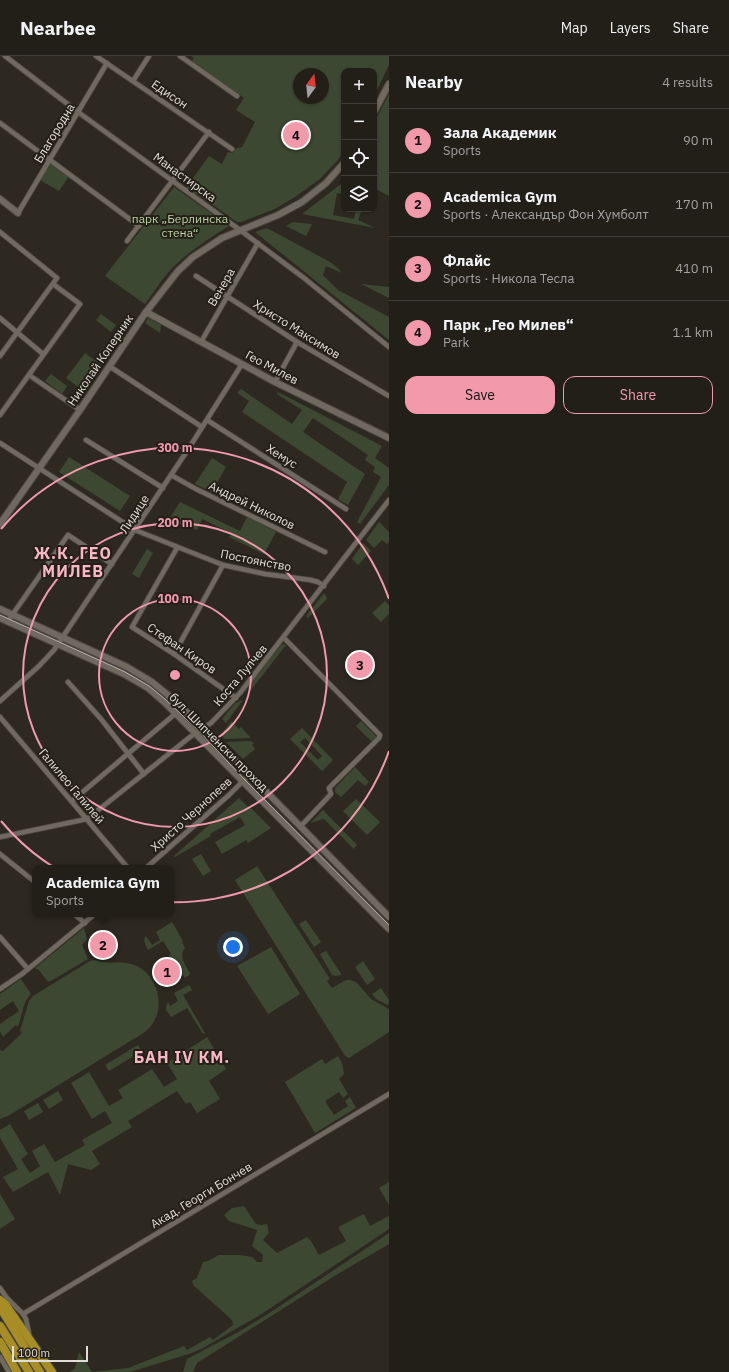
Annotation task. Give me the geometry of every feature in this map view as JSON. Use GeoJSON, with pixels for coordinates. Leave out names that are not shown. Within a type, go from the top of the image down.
{"type":"FeatureCollection","features":[{"type":"Feature","properties":{"kind":"highway"},"geometry":{"type":"LineString","coordinates":[[0,1300],[5,1304],[52,1372]]}},
{"type":"Feature","properties":{"kind":"highway"},"geometry":{"type":"LineString","coordinates":[[0,1307],[40,1372]]}},
{"type":"Feature","properties":{"kind":"highway"},"geometry":{"type":"LineString","coordinates":[[0,1326],[29,1372]]}},
{"type":"Feature","properties":{"kind":"highway"},"geometry":{"type":"LineString","coordinates":[[0,1342],[18,1372]]}},
{"type":"Feature","properties":{"kind":"main road"},"geometry":{"type":"LineString","coordinates":[[377,106],[389,84]]}},
{"type":"Feature","properties":{"kind":"main road","name":"Николай Коперник"},"geometry":{"type":"LineString","coordinates":[[0,524],[80,410],[146,312],[171,279],[193,257],[222,238],[278,215],[302,202],[326,183],[341,166]]}},
{"type":"Feature","properties":{"kind":"main road"},"geometry":{"type":"LineString","coordinates":[[0,200],[18,213]]}},
{"type":"Feature","properties":{"kind":"main road","name":"Гео Милев"},"geometry":{"type":"LineString","coordinates":[[146,312],[276,382],[389,438]]}},
{"type":"Feature","properties":{"kind":"main road","name":"бул. Шипченски проход"},"geometry":{"type":"LineString","coordinates":[[0,609],[128,667],[152,682],[204,728],[389,917]]}},
{"type":"Feature","properties":{"kind":"main road","name":"бул. Шипченски проход"},"geometry":{"type":"LineString","coordinates":[[0,618],[124,674],[148,688],[196,733],[243,782],[388,926]]}},
{"type":"Feature","properties":{"kind":"street","name":"Манастирска"},"geometry":{"type":"LineString","coordinates":[[5,56],[78,112],[241,230],[304,278],[389,347]]}},
{"type":"Feature","properties":{"kind":"street","name":"Едисон"},"geometry":{"type":"LineString","coordinates":[[96,56],[232,149]]}},
{"type":"Feature","properties":{"kind":"street"},"geometry":{"type":"LineString","coordinates":[[133,81],[149,56]]}},
{"type":"Feature","properties":{"kind":"street"},"geometry":{"type":"LineString","coordinates":[[180,56],[237,96]]}},
{"type":"Feature","properties":{"kind":"street","name":"Благородна"},"geometry":{"type":"LineString","coordinates":[[18,213],[107,63]]}},
{"type":"Feature","properties":{"kind":"street"},"geometry":{"type":"LineString","coordinates":[[0,123],[49,161],[139,226]]}},
{"type":"Feature","properties":{"kind":"street"},"geometry":{"type":"LineString","coordinates":[[127,241],[209,132]]}},
{"type":"Feature","properties":{"kind":"street"},"geometry":{"type":"LineString","coordinates":[[0,232],[57,278],[0,356]]}},
{"type":"Feature","properties":{"kind":"street","name":"Венера"},"geometry":{"type":"LineString","coordinates":[[201,342],[258,243]]}},
{"type":"Feature","properties":{"kind":"street","name":"Христо Максимов"},"geometry":{"type":"LineString","coordinates":[[196,276],[296,342],[389,396]]}},
{"type":"Feature","properties":{"kind":"street"},"geometry":{"type":"LineString","coordinates":[[0,415],[80,304],[53,284]]}},
{"type":"Feature","properties":{"kind":"street"},"geometry":{"type":"LineString","coordinates":[[0,318],[43,354]]}},
{"type":"Feature","properties":{"kind":"street"},"geometry":{"type":"LineString","coordinates":[[276,382],[296,342]]}},
{"type":"Feature","properties":{"kind":"street","name":"Лидице"},"geometry":{"type":"LineString","coordinates":[[0,701],[39,666],[58,645],[163,488],[242,364]]}},
{"type":"Feature","properties":{"kind":"street"},"geometry":{"type":"LineString","coordinates":[[109,366],[202,427]]}},
{"type":"Feature","properties":{"kind":"street"},"geometry":{"type":"LineString","coordinates":[[29,375],[80,410]]}},
{"type":"Feature","properties":{"kind":"street","name":"Хемус"},"geometry":{"type":"LineString","coordinates":[[207,420],[346,509]]}},
{"type":"Feature","properties":{"kind":"street"},"geometry":{"type":"LineString","coordinates":[[86,440],[163,488]]}},
{"type":"Feature","properties":{"kind":"street","name":"Постоянство"},"geometry":{"type":"LineString","coordinates":[[0,443],[135,530],[177,548],[223,565],[265,574],[311,580],[324,586]]}},
{"type":"Feature","properties":{"kind":"street","name":"Андрей Николов"},"geometry":{"type":"LineString","coordinates":[[171,475],[196,489],[325,552]]}},
{"type":"Feature","properties":{"kind":"street","name":"Коста Лулчев"},"geometry":{"type":"LineString","coordinates":[[0,837],[87,820],[204,728],[236,698],[284,638],[389,500]]}},
{"type":"Feature","properties":{"kind":"street"},"geometry":{"type":"LineString","coordinates":[[8,621],[68,535],[112,564]]}},
{"type":"Feature","properties":{"kind":"street","name":"Стефан Киров"},"geometry":{"type":"LineString","coordinates":[[177,548],[132,627],[174,654],[236,698]]}},
{"type":"Feature","properties":{"kind":"street"},"geometry":{"type":"LineString","coordinates":[[174,654],[223,565]]}},
{"type":"Feature","properties":{"kind":"street"},"geometry":{"type":"LineString","coordinates":[[284,638],[380,735],[379,738],[329,788],[331,794],[300,827]]}},
{"type":"Feature","properties":{"kind":"street"},"geometry":{"type":"LineString","coordinates":[[68,682],[101,719],[144,774]]}},
{"type":"Feature","properties":{"kind":"street"},"geometry":{"type":"LineString","coordinates":[[72,801],[176,714]]}},
{"type":"Feature","properties":{"kind":"street","name":"Галилео Галилей"},"geometry":{"type":"LineString","coordinates":[[0,717],[125,865]]}},
{"type":"Feature","properties":{"kind":"street","name":"Христо Чернопеев"},"geometry":{"type":"LineString","coordinates":[[149,865],[249,775]]}},
{"type":"Feature","properties":{"kind":"street"},"geometry":{"type":"LineString","coordinates":[[0,854],[32,880]]}},
{"type":"Feature","properties":{"kind":"street"},"geometry":{"type":"LineString","coordinates":[[78,917],[85,923]]}},
{"type":"Feature","properties":{"kind":"street"},"geometry":{"type":"LineString","coordinates":[[0,989],[28,969],[92,917]]}},
{"type":"Feature","properties":{"kind":"street"},"geometry":{"type":"LineString","coordinates":[[0,937],[28,969]]}},
{"type":"Feature","properties":{"kind":"street","name":"Акад. Георги Бончев"},"geometry":{"type":"LineString","coordinates":[[23,1314],[389,1094]]}},
{"type":"Feature","properties":{"kind":"street"},"geometry":{"type":"LineString","coordinates":[[0,1288],[26,1319],[27,1330],[32,1342]]}},
{"type":"Feature","properties":{"kind":"street"},"geometry":{"type":"LineString","coordinates":[[0,1357],[9,1372]]}},
{"type":"Feature","properties":{"kind":"green space"},"geometry":{"type":"Polygon","coordinates":[[[191,56],[389,56],[389,65],[377,90],[377,68],[341,68],[341,155],[338,160],[320,179],[295,197],[275,209],[241,222],[237,222],[186,188],[209,156],[222,164],[228,152],[232,153],[237,148],[242,147],[255,122],[236,110],[244,98],[192,61],[194,58],[191,56]]]}},
{"type":"Feature","properties":{"kind":"green space"},"geometry":{"type":"Polygon","coordinates":[[[389,94],[389,196],[377,190],[377,117],[389,94]]]}},
{"type":"Feature","properties":{"kind":"green space"},"geometry":{"type":"Polygon","coordinates":[[[49,161],[69,176],[59,191],[38,179],[49,161]]]}},
{"type":"Feature","properties":{"kind":"green space"},"geometry":{"type":"Polygon","coordinates":[[[341,184],[341,194],[337,193],[333,215],[354,219],[355,212],[361,212],[358,220],[375,228],[302,214],[341,184]]]}},
{"type":"Feature","properties":{"kind":"green space","name":"парк „Берлинска стена“"},"geometry":{"type":"Polygon","coordinates":[[[174,187],[229,226],[181,260],[164,277],[145,304],[105,276],[174,187]]]}},
{"type":"Feature","properties":{"kind":"green space"},"geometry":{"type":"Polygon","coordinates":[[[293,222],[312,224],[306,236],[286,226],[293,222]]]}},
{"type":"Feature","properties":{"kind":"green space"},"geometry":{"type":"Polygon","coordinates":[[[267,228],[330,262],[339,269],[342,273],[326,266],[323,275],[338,290],[389,317],[389,340],[255,232],[267,228]]]}},
{"type":"Feature","properties":{"kind":"green space"},"geometry":{"type":"Polygon","coordinates":[[[361,284],[389,287],[389,298],[361,284]]]}},
{"type":"Feature","properties":{"kind":"green space"},"geometry":{"type":"Polygon","coordinates":[[[101,314],[116,325],[111,332],[96,320],[101,314]]]}},
{"type":"Feature","properties":{"kind":"green space"},"geometry":{"type":"Polygon","coordinates":[[[148,318],[161,325],[160,333],[145,323],[148,318]]]}},
{"type":"Feature","properties":{"kind":"green space"},"geometry":{"type":"Polygon","coordinates":[[[85,353],[100,364],[81,389],[66,378],[85,353]]]}},
{"type":"Feature","properties":{"kind":"green space"},"geometry":{"type":"Polygon","coordinates":[[[51,374],[67,386],[62,394],[45,381],[51,374]]]}},
{"type":"Feature","properties":{"kind":"green space"},"geometry":{"type":"Polygon","coordinates":[[[241,389],[292,424],[302,410],[277,394],[278,392],[382,446],[375,458],[389,468],[389,485],[360,524],[357,522],[381,477],[373,472],[375,467],[365,460],[368,455],[313,418],[303,432],[365,474],[348,505],[338,499],[347,482],[242,412],[249,401],[237,393],[241,389]]]}},
{"type":"Feature","properties":{"kind":"green space"},"geometry":{"type":"Polygon","coordinates":[[[69,457],[130,496],[120,511],[59,472],[69,457]]]}},
{"type":"Feature","properties":{"kind":"green space"},"geometry":{"type":"Polygon","coordinates":[[[212,458],[226,467],[212,492],[195,484],[212,458]]]}},
{"type":"Feature","properties":{"kind":"green space"},"geometry":{"type":"Polygon","coordinates":[[[180,502],[240,531],[247,517],[276,532],[264,554],[229,537],[231,533],[202,519],[197,530],[170,518],[180,502]]]}},
{"type":"Feature","properties":{"kind":"green space"},"geometry":{"type":"Polygon","coordinates":[[[379,522],[389,532],[389,542],[387,544],[382,540],[374,548],[366,540],[379,522]]]}},
{"type":"Feature","properties":{"kind":"green space"},"geometry":{"type":"Polygon","coordinates":[[[363,543],[371,551],[358,565],[352,559],[363,543]]]}},
{"type":"Feature","properties":{"kind":"green space"},"geometry":{"type":"Polygon","coordinates":[[[147,549],[153,553],[139,578],[132,574],[147,549]]]}},
{"type":"Feature","properties":{"kind":"green space"},"geometry":{"type":"Polygon","coordinates":[[[324,593],[327,599],[308,618],[306,616],[324,593]]]}},
{"type":"Feature","properties":{"kind":"green space"},"geometry":{"type":"Polygon","coordinates":[[[385,601],[389,605],[389,614],[381,622],[372,613],[385,601]]]}},
{"type":"Feature","properties":{"kind":"green space"},"geometry":{"type":"Polygon","coordinates":[[[283,644],[286,645],[248,694],[250,684],[283,644]]]}},
{"type":"Feature","properties":{"kind":"green space"},"geometry":{"type":"Polygon","coordinates":[[[243,700],[226,723],[222,719],[235,703],[243,700]]]}},
{"type":"Feature","properties":{"kind":"green space"},"geometry":{"type":"Polygon","coordinates":[[[231,721],[239,729],[241,727],[251,738],[225,739],[221,735],[231,721]]]}},
{"type":"Feature","properties":{"kind":"green space"},"geometry":{"type":"Polygon","coordinates":[[[361,721],[377,737],[372,742],[356,726],[361,721]]]}},
{"type":"Feature","properties":{"kind":"green space"},"geometry":{"type":"Polygon","coordinates":[[[302,728],[333,760],[322,771],[290,739],[302,728]],[[305,738],[300,742],[318,760],[322,756],[305,738]]]}},
{"type":"Feature","properties":{"kind":"green space"},"geometry":{"type":"Polygon","coordinates":[[[251,741],[254,743],[252,745],[255,749],[243,759],[226,742],[251,741]]]}},
{"type":"Feature","properties":{"kind":"green space"},"geometry":{"type":"Polygon","coordinates":[[[355,767],[369,782],[365,786],[358,780],[341,797],[335,792],[335,788],[355,767]]]}},
{"type":"Feature","properties":{"kind":"green space"},"geometry":{"type":"Polygon","coordinates":[[[239,798],[271,828],[248,843],[246,840],[222,854],[215,842],[245,825],[240,817],[210,834],[211,836],[175,857],[174,856],[239,798]]]}},
{"type":"Feature","properties":{"kind":"green space"},"geometry":{"type":"Polygon","coordinates":[[[356,799],[380,822],[367,835],[343,811],[356,799]]]}},
{"type":"Feature","properties":{"kind":"green space"},"geometry":{"type":"Polygon","coordinates":[[[323,810],[357,845],[354,849],[324,819],[310,823],[323,810]]]}},
{"type":"Feature","properties":{"kind":"green space"},"geometry":{"type":"Polygon","coordinates":[[[201,854],[211,871],[203,876],[192,859],[201,854]]]}},
{"type":"Feature","properties":{"kind":"green space"},"geometry":{"type":"Polygon","coordinates":[[[257,866],[330,979],[327,981],[332,988],[346,980],[356,982],[371,999],[389,1009],[389,1032],[349,1058],[345,1056],[235,880],[257,866]]]}},
{"type":"Feature","properties":{"kind":"green space"},"geometry":{"type":"Polygon","coordinates":[[[306,920],[321,942],[314,947],[299,924],[306,920]]]}},
{"type":"Feature","properties":{"kind":"green space"},"geometry":{"type":"Polygon","coordinates":[[[172,922],[183,941],[182,942],[185,948],[182,958],[190,973],[185,978],[183,975],[181,976],[169,956],[171,954],[163,941],[148,950],[144,939],[146,936],[152,945],[160,940],[156,932],[172,922]]]}},
{"type":"Feature","properties":{"kind":"green space"},"geometry":{"type":"Polygon","coordinates":[[[84,928],[87,939],[82,945],[88,959],[48,982],[39,970],[35,968],[84,928]]]}},
{"type":"Feature","properties":{"kind":"green space"},"geometry":{"type":"Polygon","coordinates":[[[271,947],[300,994],[268,1014],[237,966],[271,947]]]}},
{"type":"Feature","properties":{"kind":"green space"},"geometry":{"type":"Polygon","coordinates":[[[326,951],[342,975],[332,975],[320,954],[326,951]]]}},
{"type":"Feature","properties":{"kind":"green space"},"geometry":{"type":"Polygon","coordinates":[[[94,960],[100,962],[128,963],[137,966],[145,972],[156,988],[158,997],[158,1007],[152,1025],[145,1032],[8,1116],[0,1119],[0,1050],[3,1051],[22,1033],[20,1031],[29,1001],[33,996],[94,960]]]}},
{"type":"Feature","properties":{"kind":"green space"},"geometry":{"type":"Polygon","coordinates":[[[363,961],[375,979],[367,985],[355,967],[363,961]]]}},
{"type":"Feature","properties":{"kind":"green space"},"geometry":{"type":"Polygon","coordinates":[[[21,979],[31,994],[24,1005],[18,1027],[16,1025],[3,1037],[0,1031],[0,1024],[19,1011],[13,1001],[0,1010],[0,994],[21,979]]]}},
{"type":"Feature","properties":{"kind":"green space"},"geometry":{"type":"Polygon","coordinates":[[[189,985],[192,990],[183,995],[205,1033],[203,1034],[187,1008],[171,1017],[166,1010],[168,1002],[170,1006],[178,1001],[174,993],[189,985]]]}},
{"type":"Feature","properties":{"kind":"green space"},"geometry":{"type":"Polygon","coordinates":[[[381,988],[389,1000],[388,1005],[376,999],[372,994],[381,988]]]}},
{"type":"Feature","properties":{"kind":"green space"},"geometry":{"type":"Polygon","coordinates":[[[207,1037],[226,1069],[209,1081],[220,1099],[197,1113],[190,1102],[186,1104],[177,1091],[128,1121],[132,1127],[92,1151],[100,1164],[91,1170],[68,1164],[60,1195],[48,1172],[13,1192],[3,1177],[18,1169],[0,1138],[0,1130],[10,1124],[28,1154],[21,1159],[30,1173],[40,1166],[32,1151],[44,1144],[55,1162],[85,1145],[82,1140],[112,1123],[105,1111],[92,1119],[71,1083],[89,1072],[109,1106],[123,1098],[118,1090],[152,1069],[164,1087],[177,1079],[167,1063],[207,1037]]]}},
{"type":"Feature","properties":{"kind":"green space"},"geometry":{"type":"Polygon","coordinates":[[[138,1045],[142,1051],[109,1071],[105,1065],[138,1045]]]}},
{"type":"Feature","properties":{"kind":"green space"},"geometry":{"type":"Polygon","coordinates":[[[338,1056],[342,1063],[344,1074],[339,1079],[348,1094],[343,1098],[339,1092],[325,1101],[334,1115],[348,1106],[345,1101],[350,1097],[356,1108],[315,1133],[285,1082],[322,1059],[325,1064],[338,1056]]]}},
{"type":"Feature","properties":{"kind":"green space"},"geometry":{"type":"Polygon","coordinates":[[[58,1091],[63,1100],[49,1109],[43,1100],[58,1091]]]}},
{"type":"Feature","properties":{"kind":"green space"},"geometry":{"type":"Polygon","coordinates":[[[38,1103],[43,1112],[29,1120],[24,1111],[38,1103]]]}},
{"type":"Feature","properties":{"kind":"green space"},"geometry":{"type":"Polygon","coordinates":[[[389,1182],[389,1205],[379,1188],[389,1182]]]}},
{"type":"Feature","properties":{"kind":"green space"},"geometry":{"type":"Polygon","coordinates":[[[0,1194],[15,1219],[0,1229],[0,1194]]]}},
{"type":"Feature","properties":{"kind":"green space"},"geometry":{"type":"Polygon","coordinates":[[[244,1206],[256,1224],[267,1224],[269,1233],[263,1240],[277,1253],[307,1237],[319,1255],[346,1241],[338,1227],[364,1214],[370,1226],[389,1216],[389,1229],[260,1315],[203,1348],[192,1353],[130,1372],[92,1372],[128,1368],[184,1346],[187,1350],[210,1337],[213,1340],[233,1325],[232,1320],[193,1285],[192,1281],[197,1278],[203,1262],[219,1255],[240,1255],[252,1257],[257,1262],[262,1262],[263,1255],[252,1246],[257,1230],[229,1221],[224,1215],[232,1208],[244,1206]]]}},
{"type":"Feature","properties":{"kind":"green space"},"geometry":{"type":"Polygon","coordinates":[[[389,1233],[389,1244],[336,1275],[197,1363],[193,1372],[183,1372],[187,1359],[242,1330],[271,1312],[389,1233]]]}},
{"type":"Feature","properties":{"kind":"green space"},"geometry":{"type":"Polygon","coordinates":[[[79,1352],[92,1372],[70,1372],[75,1368],[79,1352]]]}},
{"type":"Feature","properties":{"kind":"tram line"},"geometry":{"type":"LineString","coordinates":[[0,615],[125,672],[149,686],[199,731],[245,780],[389,925]]}},
{"type":"Feature","properties":{"kind":"place","name":"Парк „Гео Милев“"},"geometry":{"type":"Point","coordinates":[296,135]}},
{"type":"Feature","properties":{"kind":"place","name":"Флайс"},"geometry":{"type":"Point","coordinates":[360,665]}},
{"type":"Feature","properties":{"kind":"place","name":"Academica Gym"},"geometry":{"type":"Point","coordinates":[103,945]}},
{"type":"Feature","properties":{"kind":"place","name":"Зала Академик"},"geometry":{"type":"Point","coordinates":[167,972]}},
{"type":"Feature","properties":{"kind":"district","name":"Ж.К. ГЕО МИЛЕВ"},"geometry":{"type":"Point","coordinates":[73,562]}},
{"type":"Feature","properties":{"kind":"district","name":"БАН IV КМ."},"geometry":{"type":"Point","coordinates":[182,1057]}}]}
